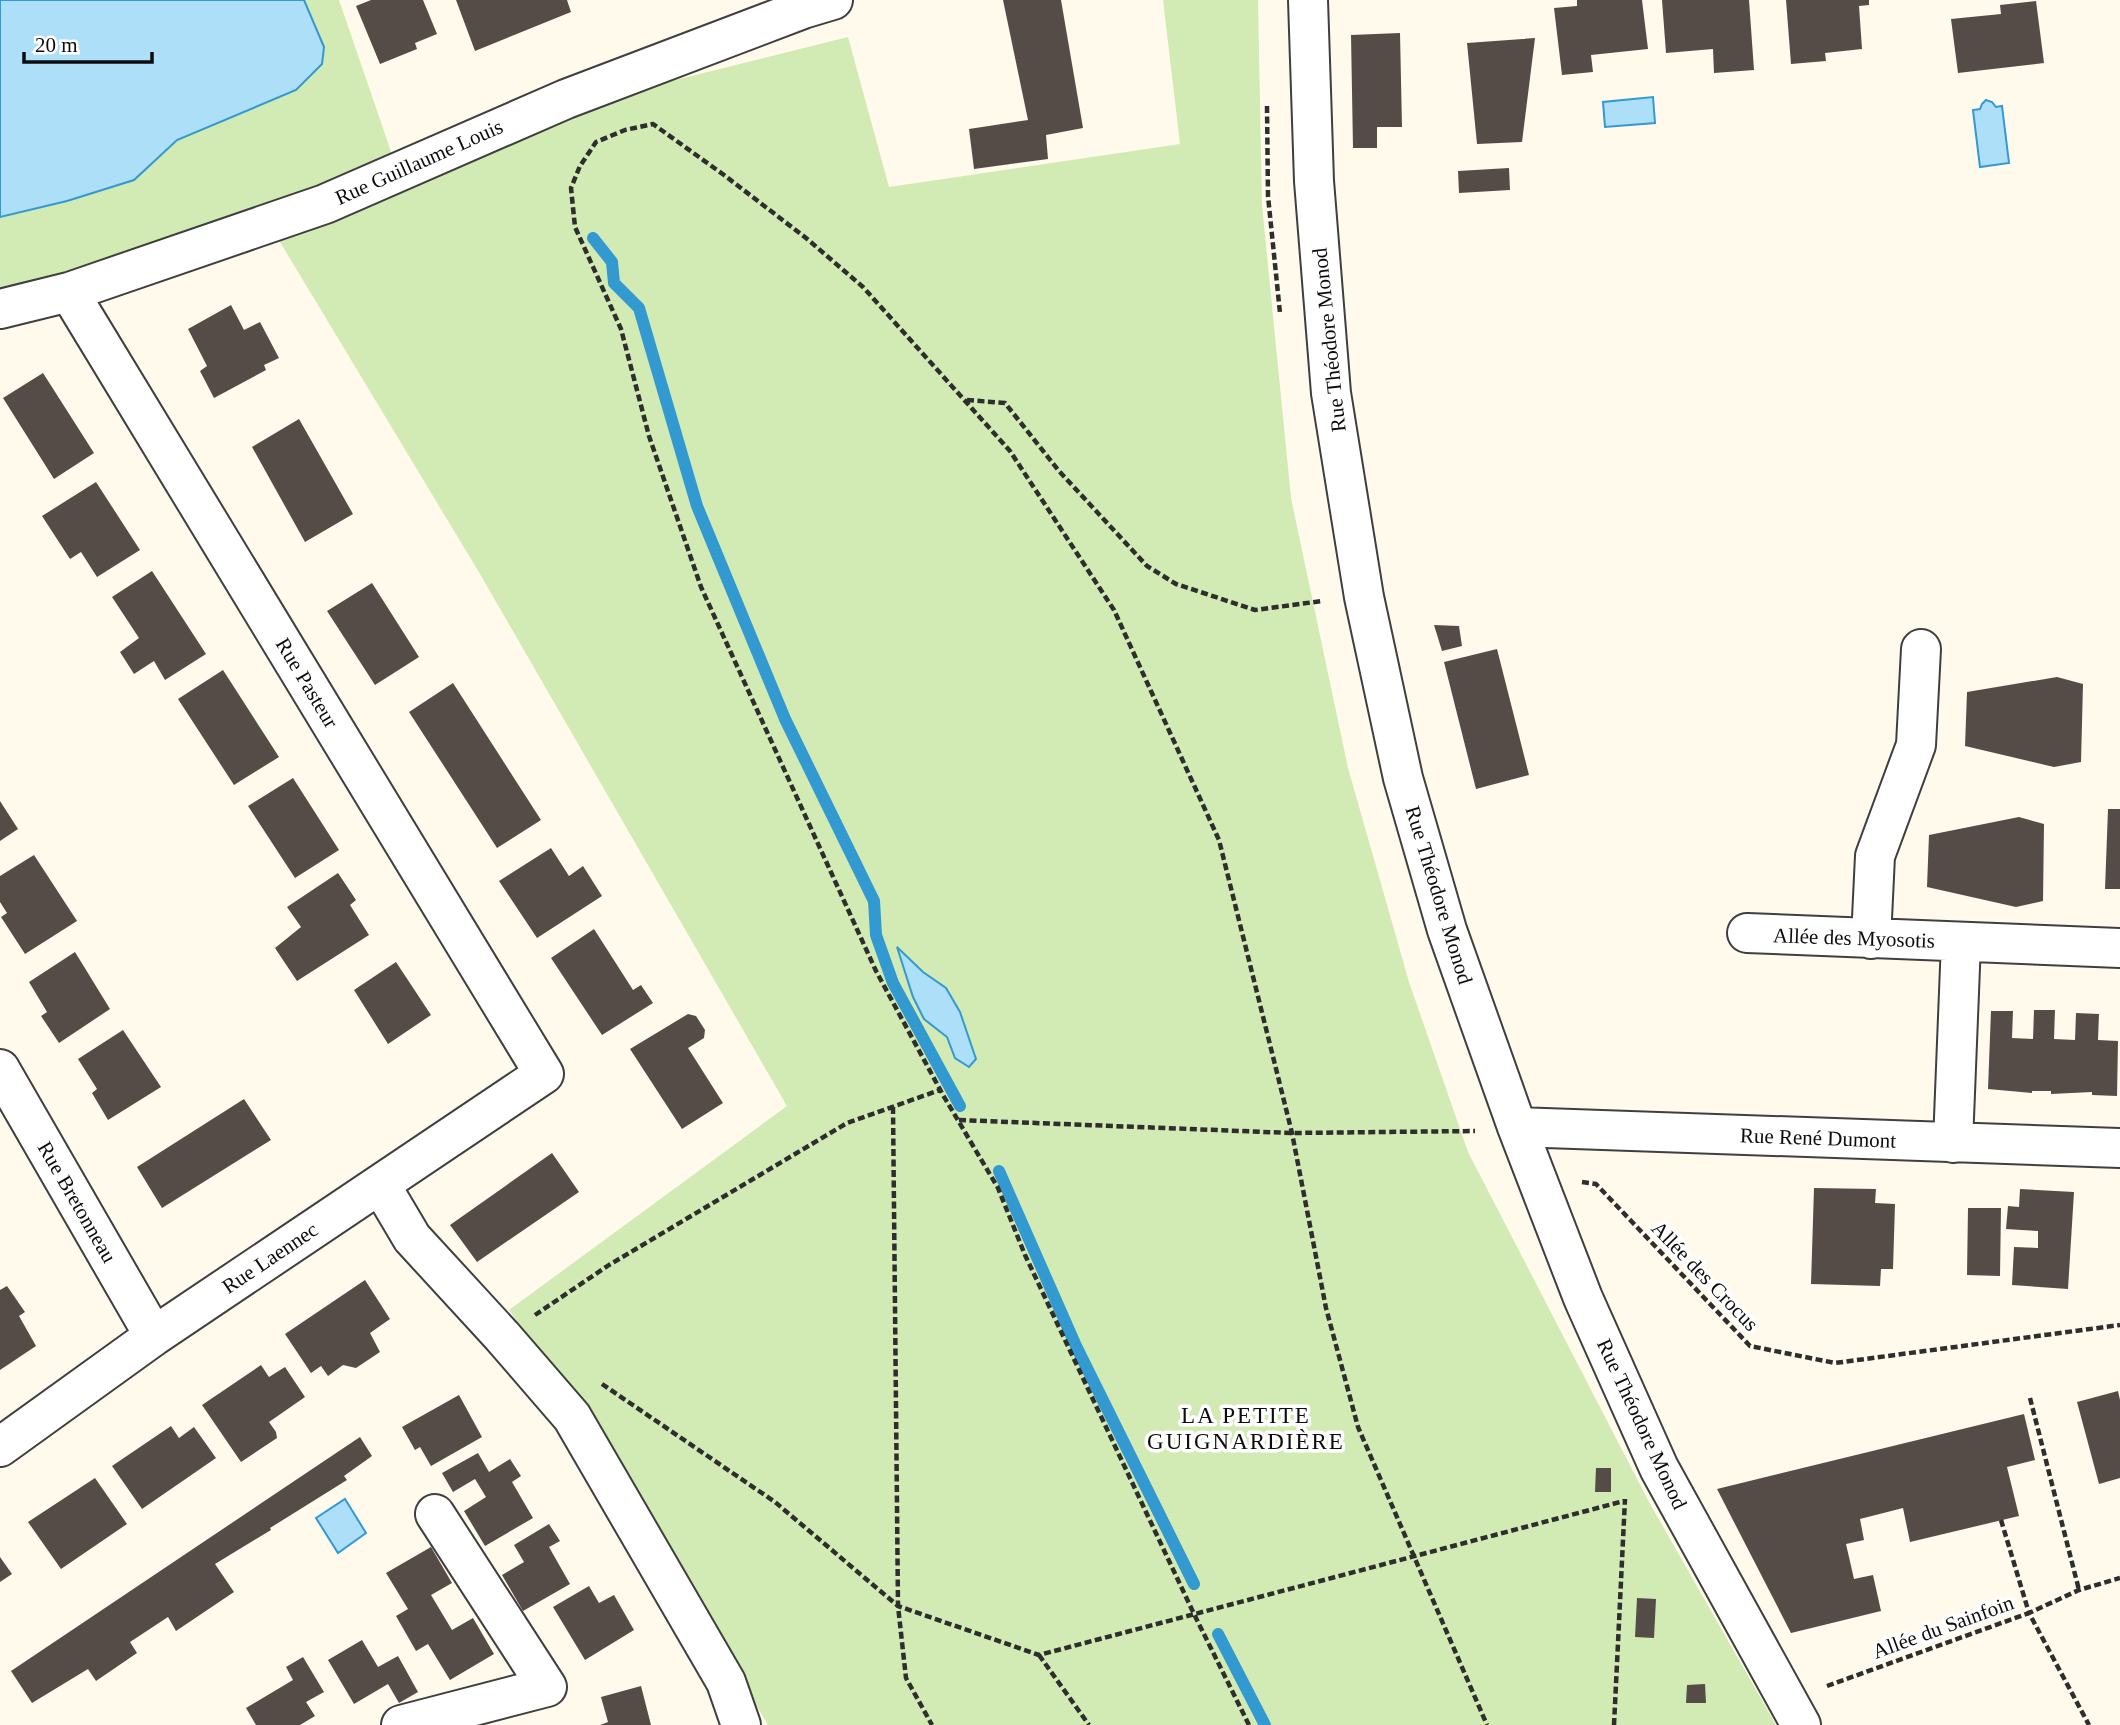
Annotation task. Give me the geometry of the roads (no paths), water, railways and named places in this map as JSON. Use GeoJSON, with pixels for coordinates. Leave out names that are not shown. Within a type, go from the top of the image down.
{"type":"FeatureCollection","features":[{"type":"Feature","properties":{"kind":"street","name":"Rue Guillaume Louis"},"geometry":{"type":"LineString","coordinates":[[0,309],[69,292],[324,204],[566,99],[833,0]]}},
{"type":"Feature","properties":{"kind":"street","name":"Rue Théodore Monod"},"geometry":{"type":"LineString","coordinates":[[1308,0],[1314,181],[1331,393],[1364,597],[1403,778],[1443,917],[1517,1127],[1583,1298],[1659,1468],[1795,1713]]}},
{"type":"Feature","properties":{"kind":"street","name":"Rue Pasteur"},"geometry":{"type":"LineString","coordinates":[[69,292],[544,1074]]}},
{"type":"Feature","properties":{"kind":"street"},"geometry":{"type":"LineString","coordinates":[[1871,939],[1875,856],[1916,745],[1921,649]]}},
{"type":"Feature","properties":{"kind":"street","name":"Allée des Myosotis"},"geometry":{"type":"LineString","coordinates":[[1747,933],[2120,948]]}},
{"type":"Feature","properties":{"kind":"street","name":"Allée des Myosotis"},"geometry":{"type":"LineString","coordinates":[[1953,1143],[1961,942]]}},
{"type":"Feature","properties":{"kind":"street","name":"Rue Bretonneau"},"geometry":{"type":"LineString","coordinates":[[0,1069],[154,1336]]}},
{"type":"Feature","properties":{"kind":"street","name":"Rue Laennec"},"geometry":{"type":"LineString","coordinates":[[0,1447],[154,1336],[544,1074]]}},
{"type":"Feature","properties":{"kind":"street","name":"Rue René Dumont"},"geometry":{"type":"LineString","coordinates":[[1517,1127],[2120,1148]]}},
{"type":"Feature","properties":{"kind":"street"},"geometry":{"type":"LineString","coordinates":[[380,1184],[412,1238],[572,1417],[726,1682],[741,1725]]}},
{"type":"Feature","properties":{"kind":"street"},"geometry":{"type":"LineString","coordinates":[[401,1725],[547,1687],[435,1514]]}},
{"type":"Feature","properties":{"kind":"water"},"geometry":{"type":"Polygon","coordinates":[[[0,0],[304,0],[324,47],[322,64],[296,90],[177,140],[134,180],[67,201],[0,217],[0,0]]]}},
{"type":"Feature","properties":{"kind":"water"},"geometry":{"type":"Polygon","coordinates":[[[1653,97],[1655,123],[1605,127],[1603,102],[1653,97]]]}},
{"type":"Feature","properties":{"kind":"water"},"geometry":{"type":"Polygon","coordinates":[[[1986,100],[1996,107],[2002,106],[2009,163],[1980,167],[1973,110],[1980,109],[1986,100]]]}},
{"type":"Feature","properties":{"kind":"water"},"geometry":{"type":"Polygon","coordinates":[[[897,947],[923,972],[946,988],[960,1012],[976,1059],[969,1067],[955,1058],[947,1037],[924,1019],[913,997],[897,947]]]}},
{"type":"Feature","properties":{"kind":"water"},"geometry":{"type":"Polygon","coordinates":[[[345,1499],[366,1533],[338,1553],[316,1518],[345,1499]]]}},
{"type":"Feature","properties":{"kind":"waterway"},"geometry":{"type":"LineString","coordinates":[[593,238],[612,262],[614,283],[639,308],[697,506],[785,719],[874,901],[876,935],[893,983],[960,1106]]}},
{"type":"Feature","properties":{"kind":"waterway"},"geometry":{"type":"LineString","coordinates":[[999,1171],[1076,1346],[1194,1584]]}},
{"type":"Feature","properties":{"kind":"waterway"},"geometry":{"type":"LineString","coordinates":[[1218,1634],[1265,1725]]}},
{"type":"Feature","properties":{"kind":"district","name":"LA PETITE GUIGNARDIÈRE"},"geometry":{"type":"Point","coordinates":[1246,1428]}}]}
